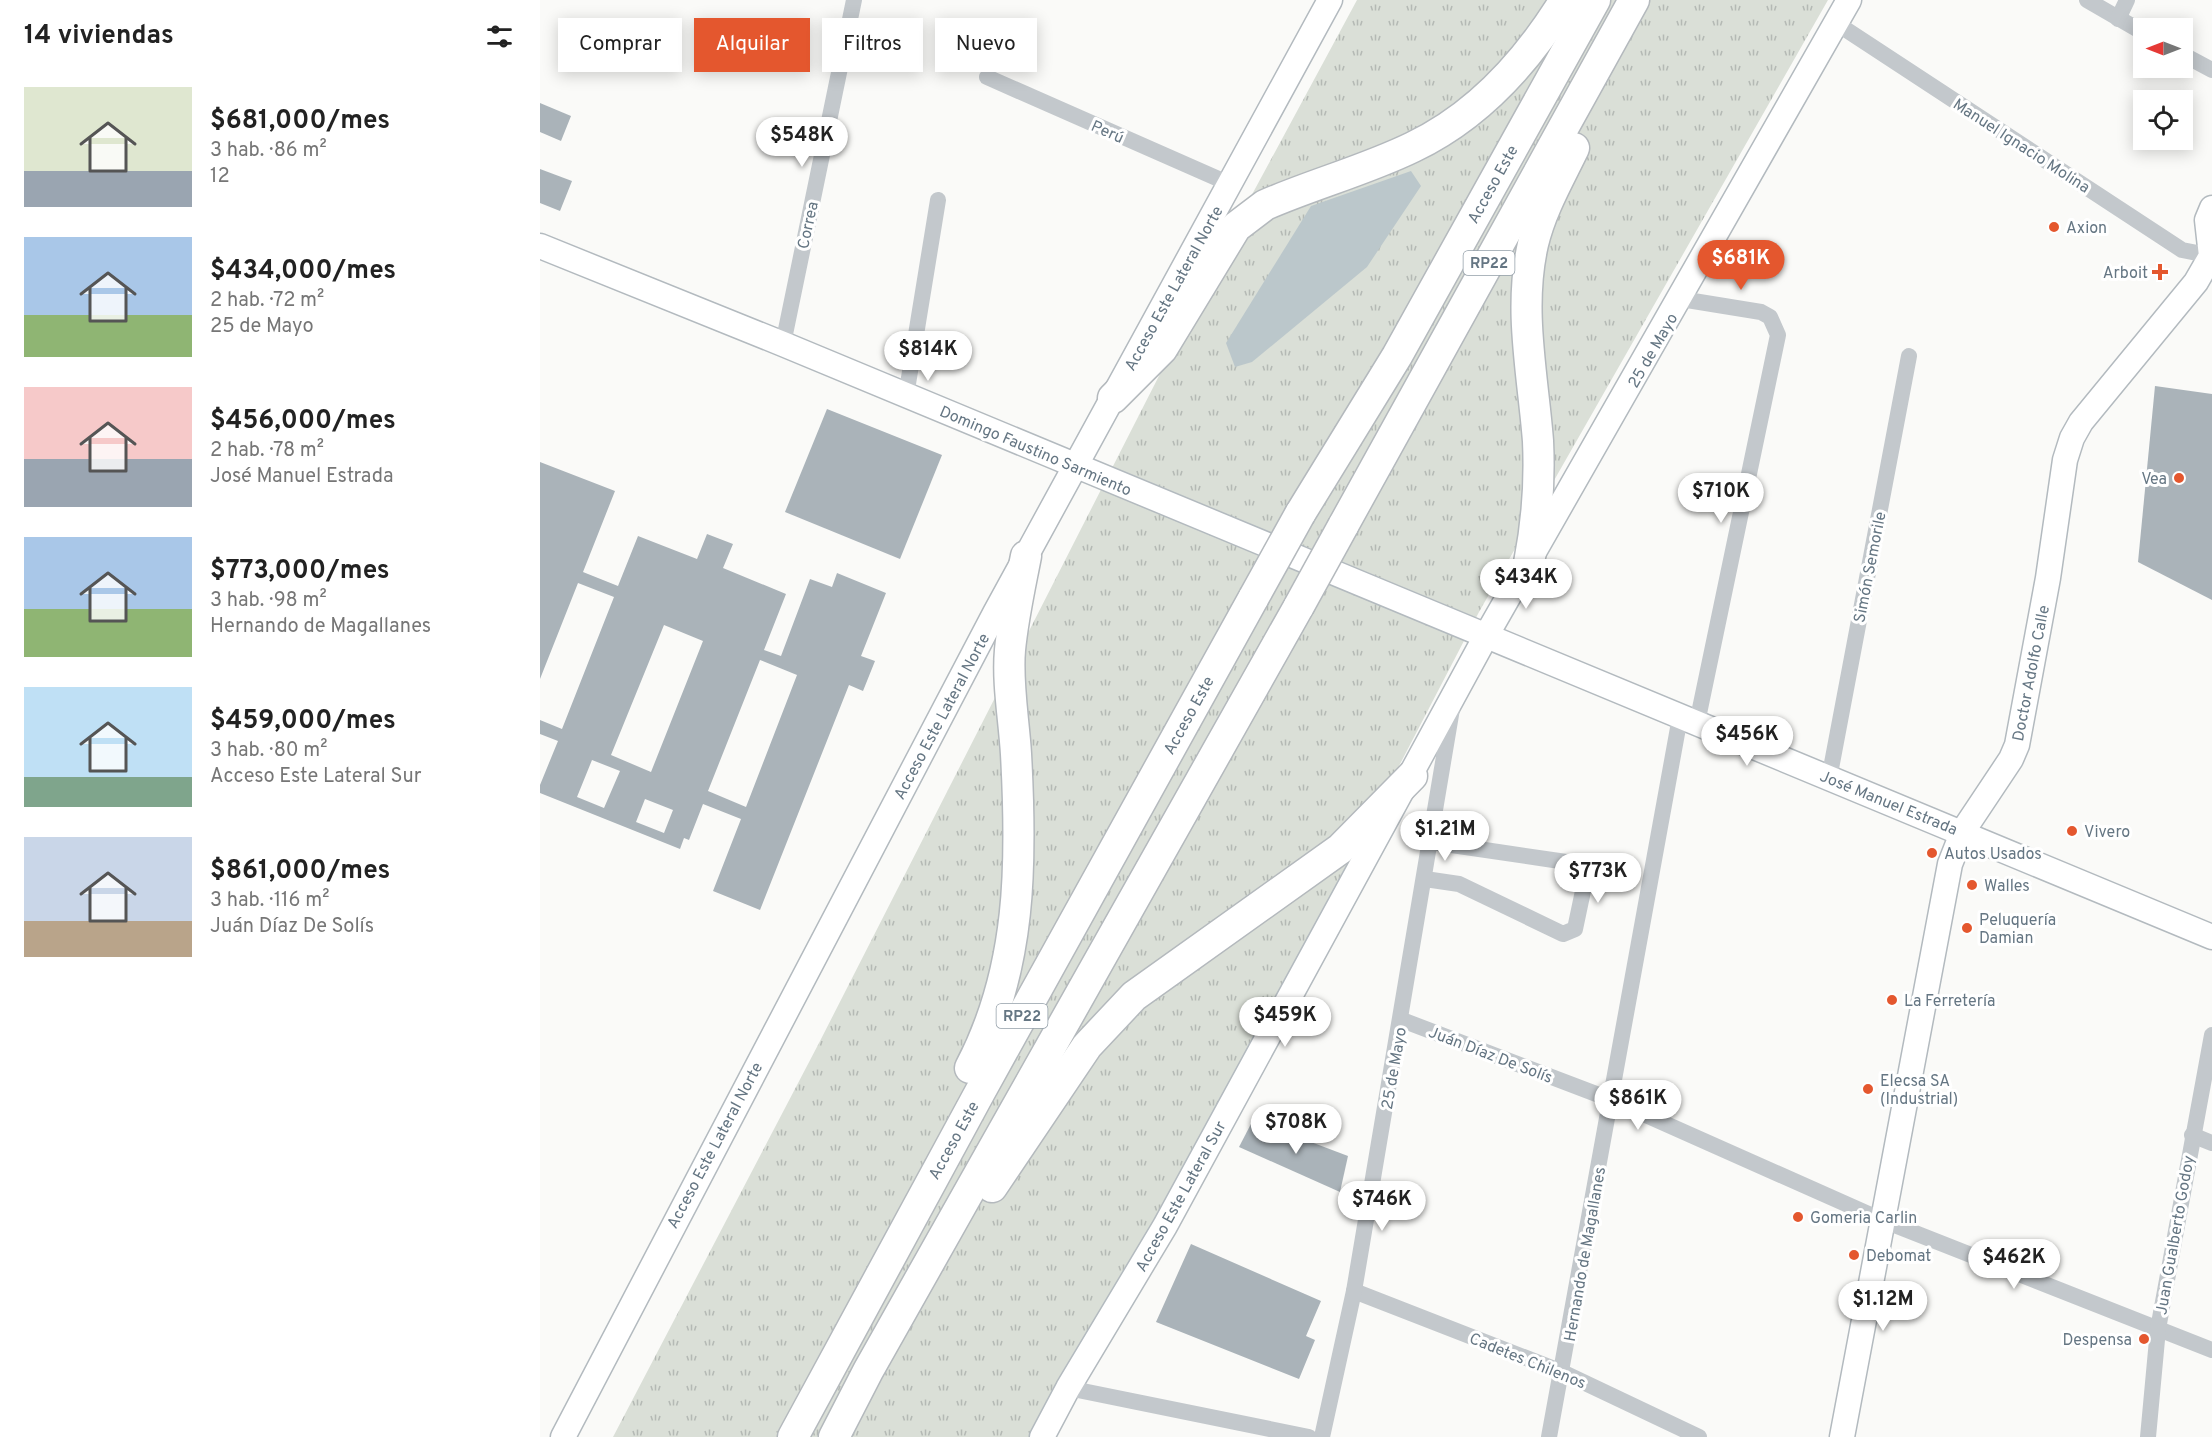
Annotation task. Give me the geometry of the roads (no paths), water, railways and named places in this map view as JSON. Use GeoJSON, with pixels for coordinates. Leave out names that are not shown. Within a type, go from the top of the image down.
{"type":"FeatureCollection","features":[{"type":"Feature","properties":{"kind":"highway"},"geometry":{"type":"LineString","coordinates":[[1113,398],[1176,332],[1225,243],[1244,220],[1265,205],[1412,148],[1437,135],[1489,94],[1517,67],[1548,27],[1565,0]]}},
{"type":"Feature","properties":{"kind":"highway","name":"Acceso Este"},"geometry":{"type":"LineString","coordinates":[[793,1437],[821,1382],[1300,514],[1397,356],[1595,0]]}},
{"type":"Feature","properties":{"kind":"highway","name":"RP22"},"geometry":{"type":"LineString","coordinates":[[834,1437],[868,1371],[1299,606],[1634,0]]}},
{"type":"Feature","properties":{"kind":"highway"},"geometry":{"type":"LineString","coordinates":[[1529,563],[1539,502],[1527,325],[1528,278],[1533,245],[1542,214],[1649,0]]}},
{"type":"Feature","properties":{"kind":"highway"},"geometry":{"type":"LineString","coordinates":[[821,1382],[880,1240],[988,1034],[1005,983],[1019,891],[1020,852],[1010,652],[1026,556]]}},
{"type":"Feature","properties":{"kind":"highway"},"geometry":{"type":"LineString","coordinates":[[868,1371],[1070,1069],[1103,1027],[1134,996],[1166,971],[1340,849],[1412,776]]}},
{"type":"Feature","properties":{"kind":"street","name":"Correa"},"geometry":{"type":"LineString","coordinates":[[783,344],[854,0]]}},
{"type":"Feature","properties":{"kind":"street","name":"Acceso Este Lateral Norte"},"geometry":{"type":"LineString","coordinates":[[563,1437],[1026,556],[1330,0]]}},
{"type":"Feature","properties":{"kind":"street","name":"25 de Mayo"},"geometry":{"type":"LineString","coordinates":[[1486,636],[1681,299],[1849,0]]}},
{"type":"Feature","properties":{"kind":"street"},"geometry":{"type":"LineString","coordinates":[[2087,0],[2133,27]]}},
{"type":"Feature","properties":{"kind":"street"},"geometry":{"type":"LineString","coordinates":[[2118,19],[2127,0]]}},
{"type":"Feature","properties":{"kind":"street","name":"Manuel Ignacio Molina"},"geometry":{"type":"LineString","coordinates":[[1836,23],[2182,250],[2212,256]]}},
{"type":"Feature","properties":{"kind":"street"},"geometry":{"type":"LineString","coordinates":[[2193,60],[2212,70]]}},
{"type":"Feature","properties":{"kind":"street","name":"Perú"},"geometry":{"type":"LineString","coordinates":[[987,77],[1230,184]]}},
{"type":"Feature","properties":{"kind":"street"},"geometry":{"type":"LineString","coordinates":[[906,396],[938,200]]}},
{"type":"Feature","properties":{"kind":"street"},"geometry":{"type":"LineString","coordinates":[[2212,208],[2207,220],[2212,256]]}},
{"type":"Feature","properties":{"kind":"street","name":"Domingo Faustino Sarmiento"},"geometry":{"type":"LineString","coordinates":[[540,246],[783,344],[1298,560]]}},
{"type":"Feature","properties":{"kind":"street","name":"Doctor Adolfo Calle"},"geometry":{"type":"LineString","coordinates":[[1842,1437],[1950,864],[1963,831],[2011,759],[2017,745],[2046,589],[2065,460],[2072,438],[2081,422],[2196,282],[2212,256]]}},
{"type":"Feature","properties":{"kind":"street","name":"Hernando de Magallanes"},"geometry":{"type":"LineString","coordinates":[[1550,1437],[1612,1100],[1689,720],[1778,335],[1770,317],[1761,312],[1681,299]]}},
{"type":"Feature","properties":{"kind":"street","name":"Simón Semorile"},"geometry":{"type":"LineString","coordinates":[[1829,779],[1909,356]]}},
{"type":"Feature","properties":{"kind":"street","name":"José Manuel Estrada"},"geometry":{"type":"LineString","coordinates":[[1298,560],[1829,779],[1963,831],[2212,937]]}},
{"type":"Feature","properties":{"kind":"street","name":"Acceso Este Lateral Sur"},"geometry":{"type":"LineString","coordinates":[[1042,1437],[1068,1388],[1165,1226],[1370,847],[1412,776],[1486,636]]}},
{"type":"Feature","properties":{"kind":"street","name":"25 de Mayo"},"geometry":{"type":"LineString","coordinates":[[1322,1437],[1354,1291],[1402,1020],[1454,698]]}},
{"type":"Feature","properties":{"kind":"street"},"geometry":{"type":"LineString","coordinates":[[1425,879],[1459,884],[1563,934],[1575,930],[1587,872],[1580,864],[1431,842]]}},
{"type":"Feature","properties":{"kind":"street","name":"Juán Díaz De Solís"},"geometry":{"type":"LineString","coordinates":[[1402,1020],[1612,1100],[1882,1220],[2212,1350]]}},
{"type":"Feature","properties":{"kind":"street","name":"Juan Gualberto Godoy"},"geometry":{"type":"LineString","coordinates":[[2148,1437],[2158,1329],[2212,1035]]}},
{"type":"Feature","properties":{"kind":"street"},"geometry":{"type":"LineString","coordinates":[[2192,1135],[2212,1143]]}},
{"type":"Feature","properties":{"kind":"street","name":"Cadetes Chilenos"},"geometry":{"type":"LineString","coordinates":[[1354,1291],[1562,1372],[1699,1437]]}},
{"type":"Feature","properties":{"kind":"street"},"geometry":{"type":"LineString","coordinates":[[1068,1388],[1309,1437]]}},
{"type":"Feature","properties":{"kind":"place","name":"Axion"},"geometry":{"type":"Point","coordinates":[2054,227]}},
{"type":"Feature","properties":{"kind":"place","name":"Arboit"},"geometry":{"type":"Point","coordinates":[2160,272]}},
{"type":"Feature","properties":{"kind":"place","name":"Vea"},"geometry":{"type":"Point","coordinates":[2179,478]}},
{"type":"Feature","properties":{"kind":"place","name":"Vivero"},"geometry":{"type":"Point","coordinates":[2072,831]}},
{"type":"Feature","properties":{"kind":"place","name":"Autos Usados"},"geometry":{"type":"Point","coordinates":[1932,853]}},
{"type":"Feature","properties":{"kind":"place","name":"Walles"},"geometry":{"type":"Point","coordinates":[1972,885]}},
{"type":"Feature","properties":{"kind":"place","name":"Peluquería Damian"},"geometry":{"type":"Point","coordinates":[1967,928]}},
{"type":"Feature","properties":{"kind":"place","name":"La Ferretería"},"geometry":{"type":"Point","coordinates":[1892,1000]}},
{"type":"Feature","properties":{"kind":"place","name":"Elecsa SA (Industrial)"},"geometry":{"type":"Point","coordinates":[1868,1089]}},
{"type":"Feature","properties":{"kind":"place","name":"Gomeria Carlin"},"geometry":{"type":"Point","coordinates":[1798,1217]}},
{"type":"Feature","properties":{"kind":"place","name":"Debomat"},"geometry":{"type":"Point","coordinates":[1854,1255]}},
{"type":"Feature","properties":{"kind":"place","name":"Despensa"},"geometry":{"type":"Point","coordinates":[2144,1339]}}]}
